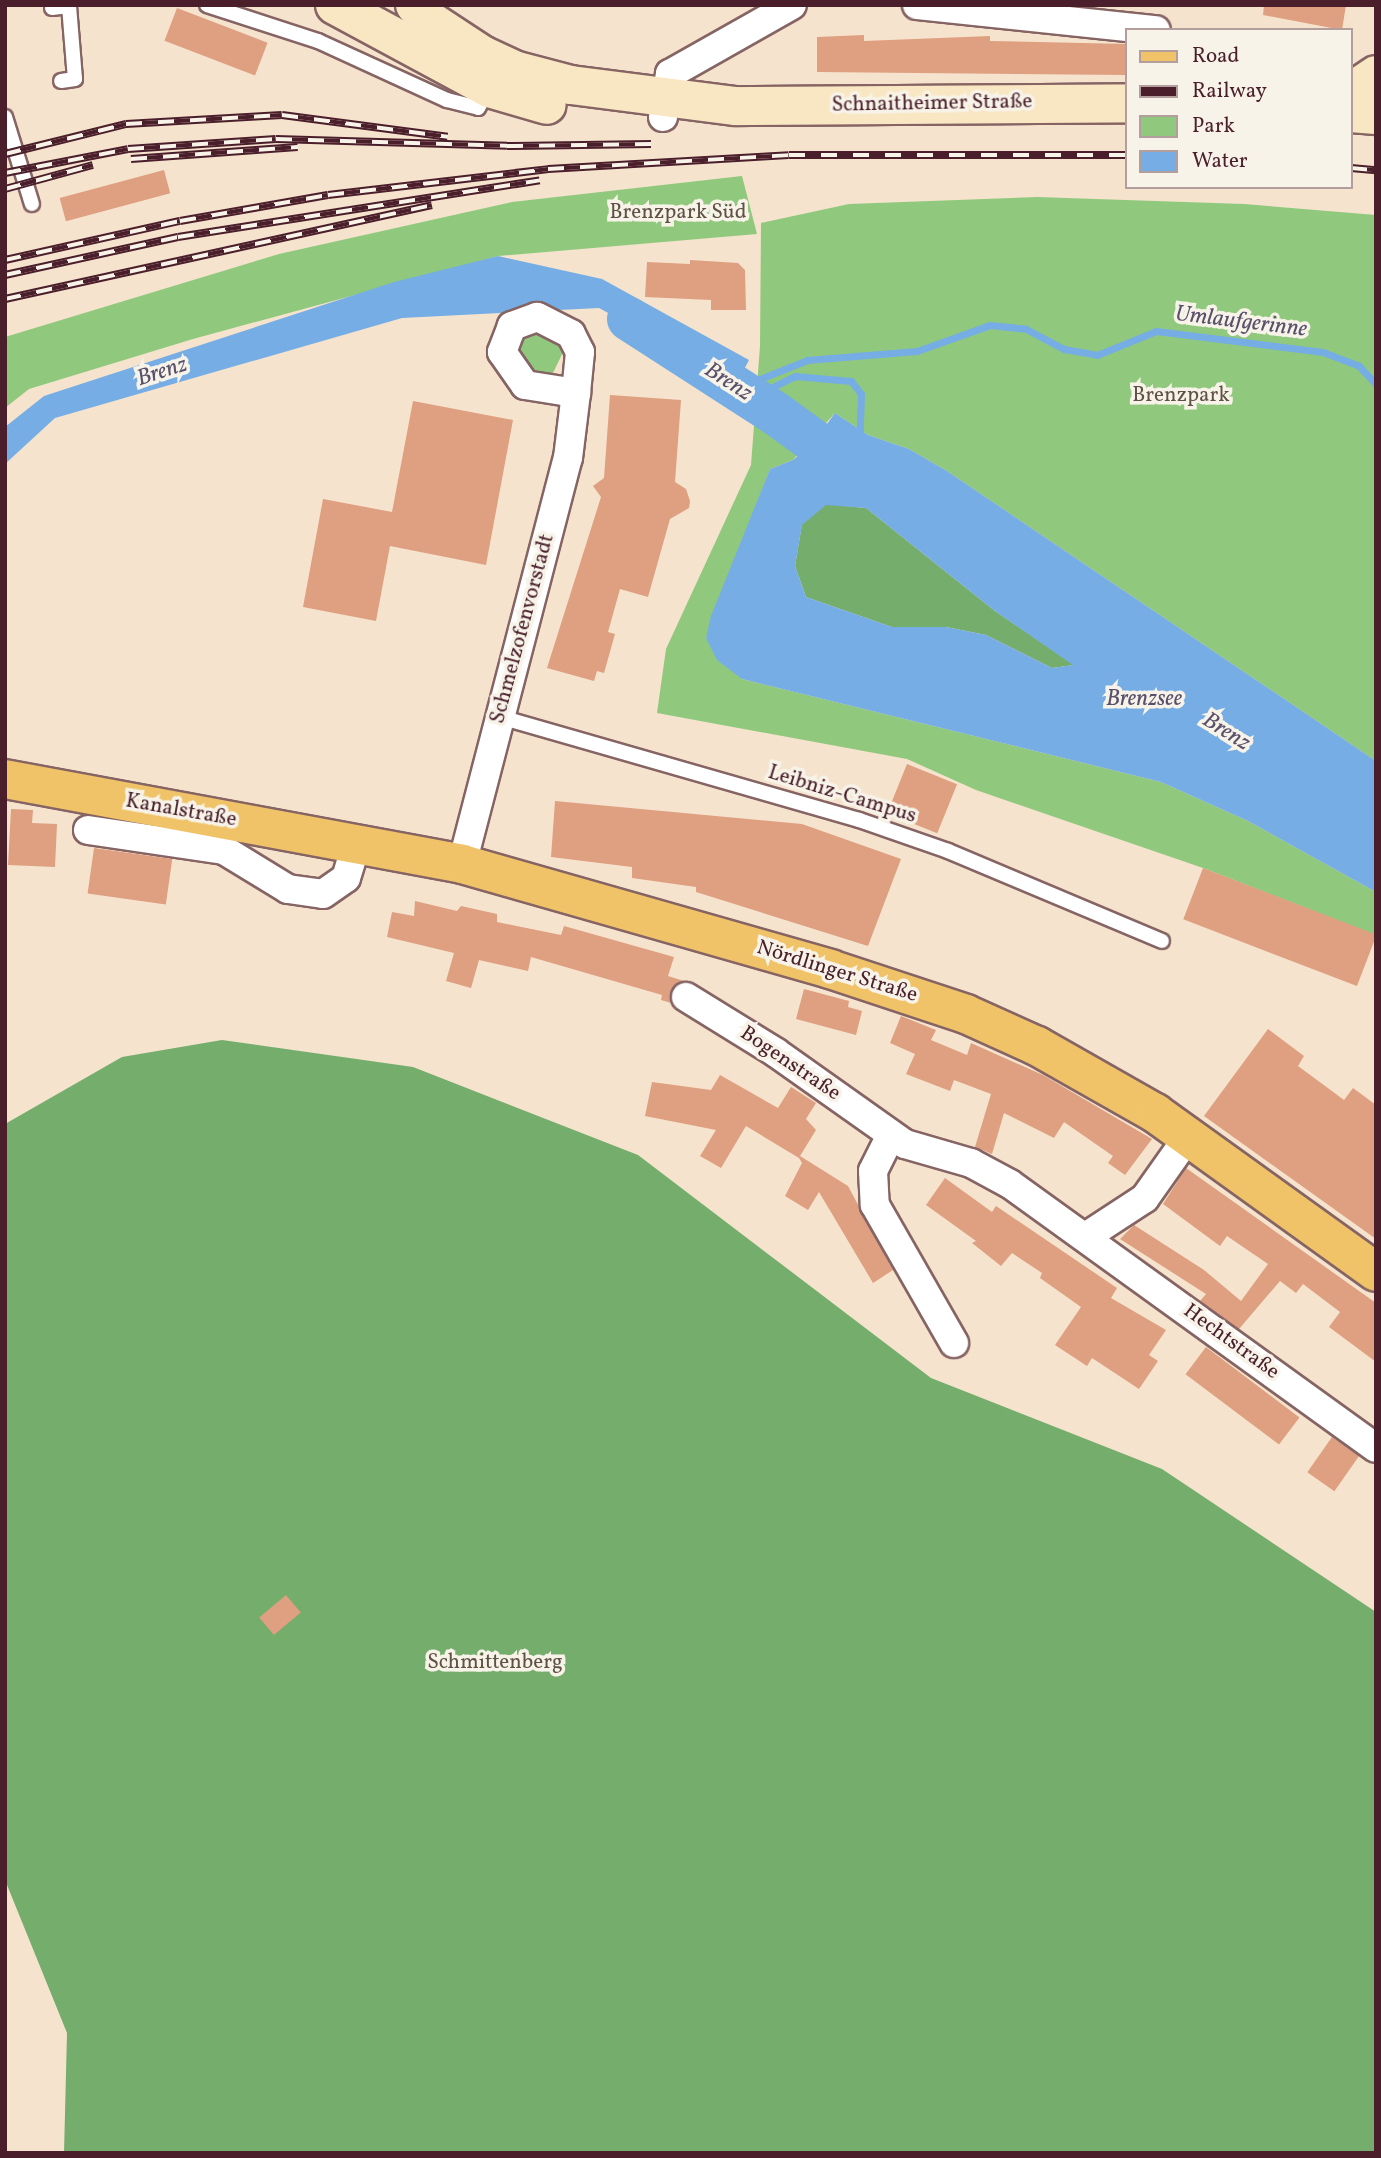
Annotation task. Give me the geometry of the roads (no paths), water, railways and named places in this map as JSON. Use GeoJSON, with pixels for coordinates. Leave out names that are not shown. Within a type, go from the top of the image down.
{"type":"FeatureCollection","features":[{"type":"Feature","properties":{"kind":"main road","name":"Kanalstraße"},"geometry":{"type":"LineString","coordinates":[[5,779],[357,842],[463,864]]}},
{"type":"Feature","properties":{"kind":"main road","name":"Nördlinger Straße"},"geometry":{"type":"LineString","coordinates":[[463,864],[830,969],[966,1014],[1110,1086],[1188,1137],[1376,1272]]}},
{"type":"Feature","properties":{"kind":"street","name":"Schnaitheimer Straße"},"geometry":{"type":"LineString","coordinates":[[335,5],[496,76],[571,85],[663,106],[1126,103]]}},
{"type":"Feature","properties":{"kind":"street"},"geometry":{"type":"LineString","coordinates":[[663,106],[665,83],[679,67],[792,5]]}},
{"type":"Feature","properties":{"kind":"street"},"geometry":{"type":"LineString","coordinates":[[917,5],[1137,28]]}},
{"type":"Feature","properties":{"kind":"street","name":"Schnaitheimer Straße"},"geometry":{"type":"LineString","coordinates":[[412,10],[496,76]]}},
{"type":"Feature","properties":{"kind":"street"},"geometry":{"type":"LineString","coordinates":[[1353,91],[1376,75]]}},
{"type":"Feature","properties":{"kind":"street"},"geometry":{"type":"LineString","coordinates":[[1353,113],[1376,115]]}},
{"type":"Feature","properties":{"kind":"street","name":"Schmelzofenvorstadt"},"geometry":{"type":"LineString","coordinates":[[463,864],[568,458],[576,393],[582,338],[537,317],[512,326],[502,352],[525,386],[576,393]]}},
{"type":"Feature","properties":{"kind":"street","name":"Kanalstraße"},"geometry":{"type":"LineString","coordinates":[[88,830],[224,850],[288,889],[323,894],[346,878],[357,842]]}},
{"type":"Feature","properties":{"kind":"street","name":"Bogenstraße"},"geometry":{"type":"LineString","coordinates":[[685,997],[767,1047],[891,1135],[915,1149],[990,1171],[1087,1236]]}},
{"type":"Feature","properties":{"kind":"street"},"geometry":{"type":"LineString","coordinates":[[891,1135],[873,1171],[875,1205],[954,1343]]}},
{"type":"Feature","properties":{"kind":"street"},"geometry":{"type":"LineString","coordinates":[[1087,1236],[1145,1198],[1188,1137]]}},
{"type":"Feature","properties":{"kind":"street","name":"Hechtstraße"},"geometry":{"type":"LineString","coordinates":[[1087,1236],[1376,1448]]}},
{"type":"Feature","properties":{"kind":"lane"},"geometry":{"type":"LineString","coordinates":[[207,5],[318,41],[447,100],[478,108],[496,76]]}},
{"type":"Feature","properties":{"kind":"lane"},"geometry":{"type":"LineString","coordinates":[[52,8],[69,6],[75,79],[61,81]]}},
{"type":"Feature","properties":{"kind":"lane"},"geometry":{"type":"LineString","coordinates":[[5,117],[32,204]]}},
{"type":"Feature","properties":{"kind":"lane","name":"Leibniz-Campus"},"geometry":{"type":"LineString","coordinates":[[499,717],[859,820],[948,851],[1161,941]]}},
{"type":"Feature","properties":{"kind":"water"},"geometry":{"type":"Polygon","coordinates":[[[498,256],[602,279],[749,360],[737,383],[599,308],[402,318],[55,418],[5,464],[5,427],[44,396],[394,282],[498,256]]]}},
{"type":"Feature","properties":{"kind":"water","name":"Brenzsee"},"geometry":{"type":"Polygon","coordinates":[[[835,413],[868,435],[909,449],[947,471],[1376,761],[1376,892],[1248,821],[1161,782],[742,679],[717,660],[706,638],[711,616],[770,469],[793,460],[813,443],[835,413]],[[826,505],[802,525],[795,566],[806,597],[892,627],[946,627],[986,635],[1052,668],[1073,665],[995,611],[866,508],[826,505]]]}},
{"type":"Feature","properties":{"kind":"waterway","name":"Brenz"},"geometry":{"type":"LineString","coordinates":[[629,319],[775,413],[863,477]]}},
{"type":"Feature","properties":{"kind":"waterway","name":"Umlaufgerinne"},"geometry":{"type":"LineString","coordinates":[[735,389],[807,360],[917,351],[990,325],[1026,329],[1064,349],[1097,355],[1156,331],[1323,352],[1359,366],[1376,384]]}},
{"type":"Feature","properties":{"kind":"waterway"},"geometry":{"type":"LineString","coordinates":[[750,398],[795,376],[851,381],[861,394],[860,430],[853,435]]}},
{"type":"Feature","properties":{"kind":"railway"},"geometry":{"type":"LineString","coordinates":[[5,154],[126,124],[282,115],[448,137]]}},
{"type":"Feature","properties":{"kind":"railway"},"geometry":{"type":"LineString","coordinates":[[5,173],[128,149],[276,139],[507,146],[651,144]]}},
{"type":"Feature","properties":{"kind":"railway"},"geometry":{"type":"LineString","coordinates":[[131,159],[298,147]]}},
{"type":"Feature","properties":{"kind":"railway"},"geometry":{"type":"LineString","coordinates":[[5,260],[180,221],[328,195],[548,169],[789,155],[1126,155]]}},
{"type":"Feature","properties":{"kind":"railway"},"geometry":{"type":"LineString","coordinates":[[5,189],[93,165]]}},
{"type":"Feature","properties":{"kind":"railway"},"geometry":{"type":"LineString","coordinates":[[1353,168],[1376,170]]}},
{"type":"Feature","properties":{"kind":"railway"},"geometry":{"type":"LineString","coordinates":[[5,275],[178,237],[540,180]]}},
{"type":"Feature","properties":{"kind":"railway"},"geometry":{"type":"LineString","coordinates":[[5,299],[432,205]]}},
{"type":"Feature","properties":{"kind":"park label","name":"Brenzpark Süd"},"geometry":{"type":"Point","coordinates":[678,213]}},
{"type":"Feature","properties":{"kind":"park label","name":"Brenzpark"},"geometry":{"type":"Point","coordinates":[1181,396]}},
{"type":"Feature","properties":{"kind":"park label","name":"Schmittenberg"},"geometry":{"type":"Point","coordinates":[495,1663]}}]}
